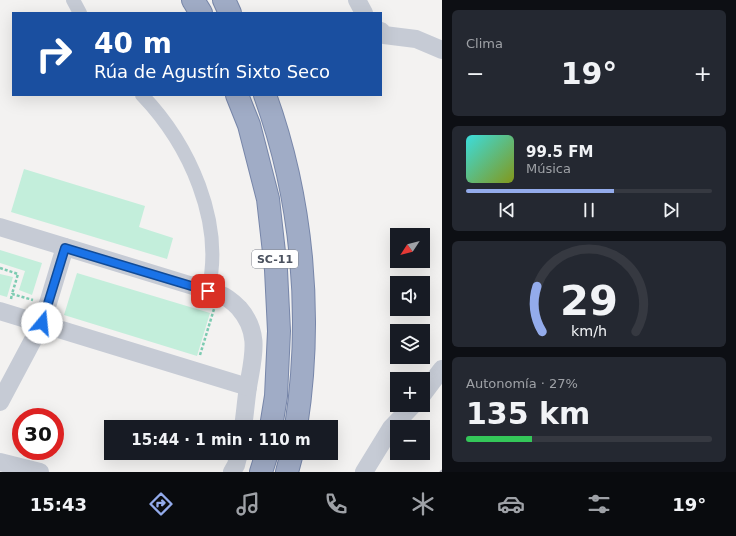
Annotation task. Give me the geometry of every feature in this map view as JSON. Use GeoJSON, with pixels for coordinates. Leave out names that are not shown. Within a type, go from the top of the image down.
{"type":"FeatureCollection","features":[{"type":"Feature","properties":{"kind":"highway"},"geometry":{"type":"LineString","coordinates":[[193,0],[200,12]]}},
{"type":"Feature","properties":{"kind":"highway"},"geometry":{"type":"LineString","coordinates":[[224,0],[230,12]]}},
{"type":"Feature","properties":{"kind":"highway","name":"SC-11"},"geometry":{"type":"LineString","coordinates":[[237,96],[249,126],[268,199],[276,270],[279,331],[276,396],[272,420]]}},
{"type":"Feature","properties":{"kind":"highway","name":"SC-11"},"geometry":{"type":"LineString","coordinates":[[265,96],[274,120],[293,198],[302,271],[304,332],[301,398],[297,420]]}},
{"type":"Feature","properties":{"kind":"highway"},"geometry":{"type":"LineString","coordinates":[[262,472],[265,460]]}},
{"type":"Feature","properties":{"kind":"highway"},"geometry":{"type":"LineString","coordinates":[[288,472],[291,460]]}},
{"type":"Feature","properties":{"kind":"street"},"geometry":{"type":"LineString","coordinates":[[73,0],[79,12]]}},
{"type":"Feature","properties":{"kind":"street"},"geometry":{"type":"LineString","coordinates":[[357,0],[363,12]]}},
{"type":"Feature","properties":{"kind":"street"},"geometry":{"type":"LineString","coordinates":[[382,32],[384,35],[416,39],[442,50]]}},
{"type":"Feature","properties":{"kind":"street"},"geometry":{"type":"LineString","coordinates":[[143,96],[158,112],[172,131],[193,168],[201,189],[210,230],[213,253],[212,277],[215,298]]}},
{"type":"Feature","properties":{"kind":"street"},"geometry":{"type":"LineString","coordinates":[[1,226],[236,305],[250,325],[252,333],[253,361],[244,420]]}},
{"type":"Feature","properties":{"kind":"street"},"geometry":{"type":"LineString","coordinates":[[0,402],[42,323],[65,248]]}},
{"type":"Feature","properties":{"kind":"street"},"geometry":{"type":"LineString","coordinates":[[5,306],[42,323],[248,387]]}},
{"type":"Feature","properties":{"kind":"street"},"geometry":{"type":"LineString","coordinates":[[430,385],[442,369]]}},
{"type":"Feature","properties":{"kind":"street"},"geometry":{"type":"LineString","coordinates":[[364,472],[391,428],[406,412]]}},
{"type":"Feature","properties":{"kind":"street"},"geometry":{"type":"LineString","coordinates":[[232,472],[237,460]]}},
{"type":"Feature","properties":{"kind":"street"},"geometry":{"type":"LineString","coordinates":[[0,462],[40,472]]}},
{"type":"Feature","properties":{"kind":"path"},"geometry":{"type":"LineString","coordinates":[[0,268],[18,274],[12,294],[5,306]]}},
{"type":"Feature","properties":{"kind":"path"},"geometry":{"type":"LineString","coordinates":[[12,294],[34,301]]}},
{"type":"Feature","properties":{"kind":"path"},"geometry":{"type":"LineString","coordinates":[[198,360],[215,298]]}},
{"type":"Feature","properties":{"kind":"green space"},"geometry":{"type":"Polygon","coordinates":[[[24,169],[145,206],[139,227],[173,238],[167,259],[11,212],[24,169]]]}},
{"type":"Feature","properties":{"kind":"green space"},"geometry":{"type":"Polygon","coordinates":[[[0,250],[42,263],[32,295],[19,290],[25,271],[0,263],[0,250]]]}},
{"type":"Feature","properties":{"kind":"green space"},"geometry":{"type":"Polygon","coordinates":[[[77,273],[210,313],[197,356],[64,315],[77,273]]]}},
{"type":"Feature","properties":{"kind":"green space"},"geometry":{"type":"Polygon","coordinates":[[[0,274],[13,277],[7,297],[0,295],[0,274]]]}},
{"type":"Feature","properties":{"kind":"route"},"geometry":{"type":"LineString","coordinates":[[42,323],[65,248],[208,291]]}}]}
